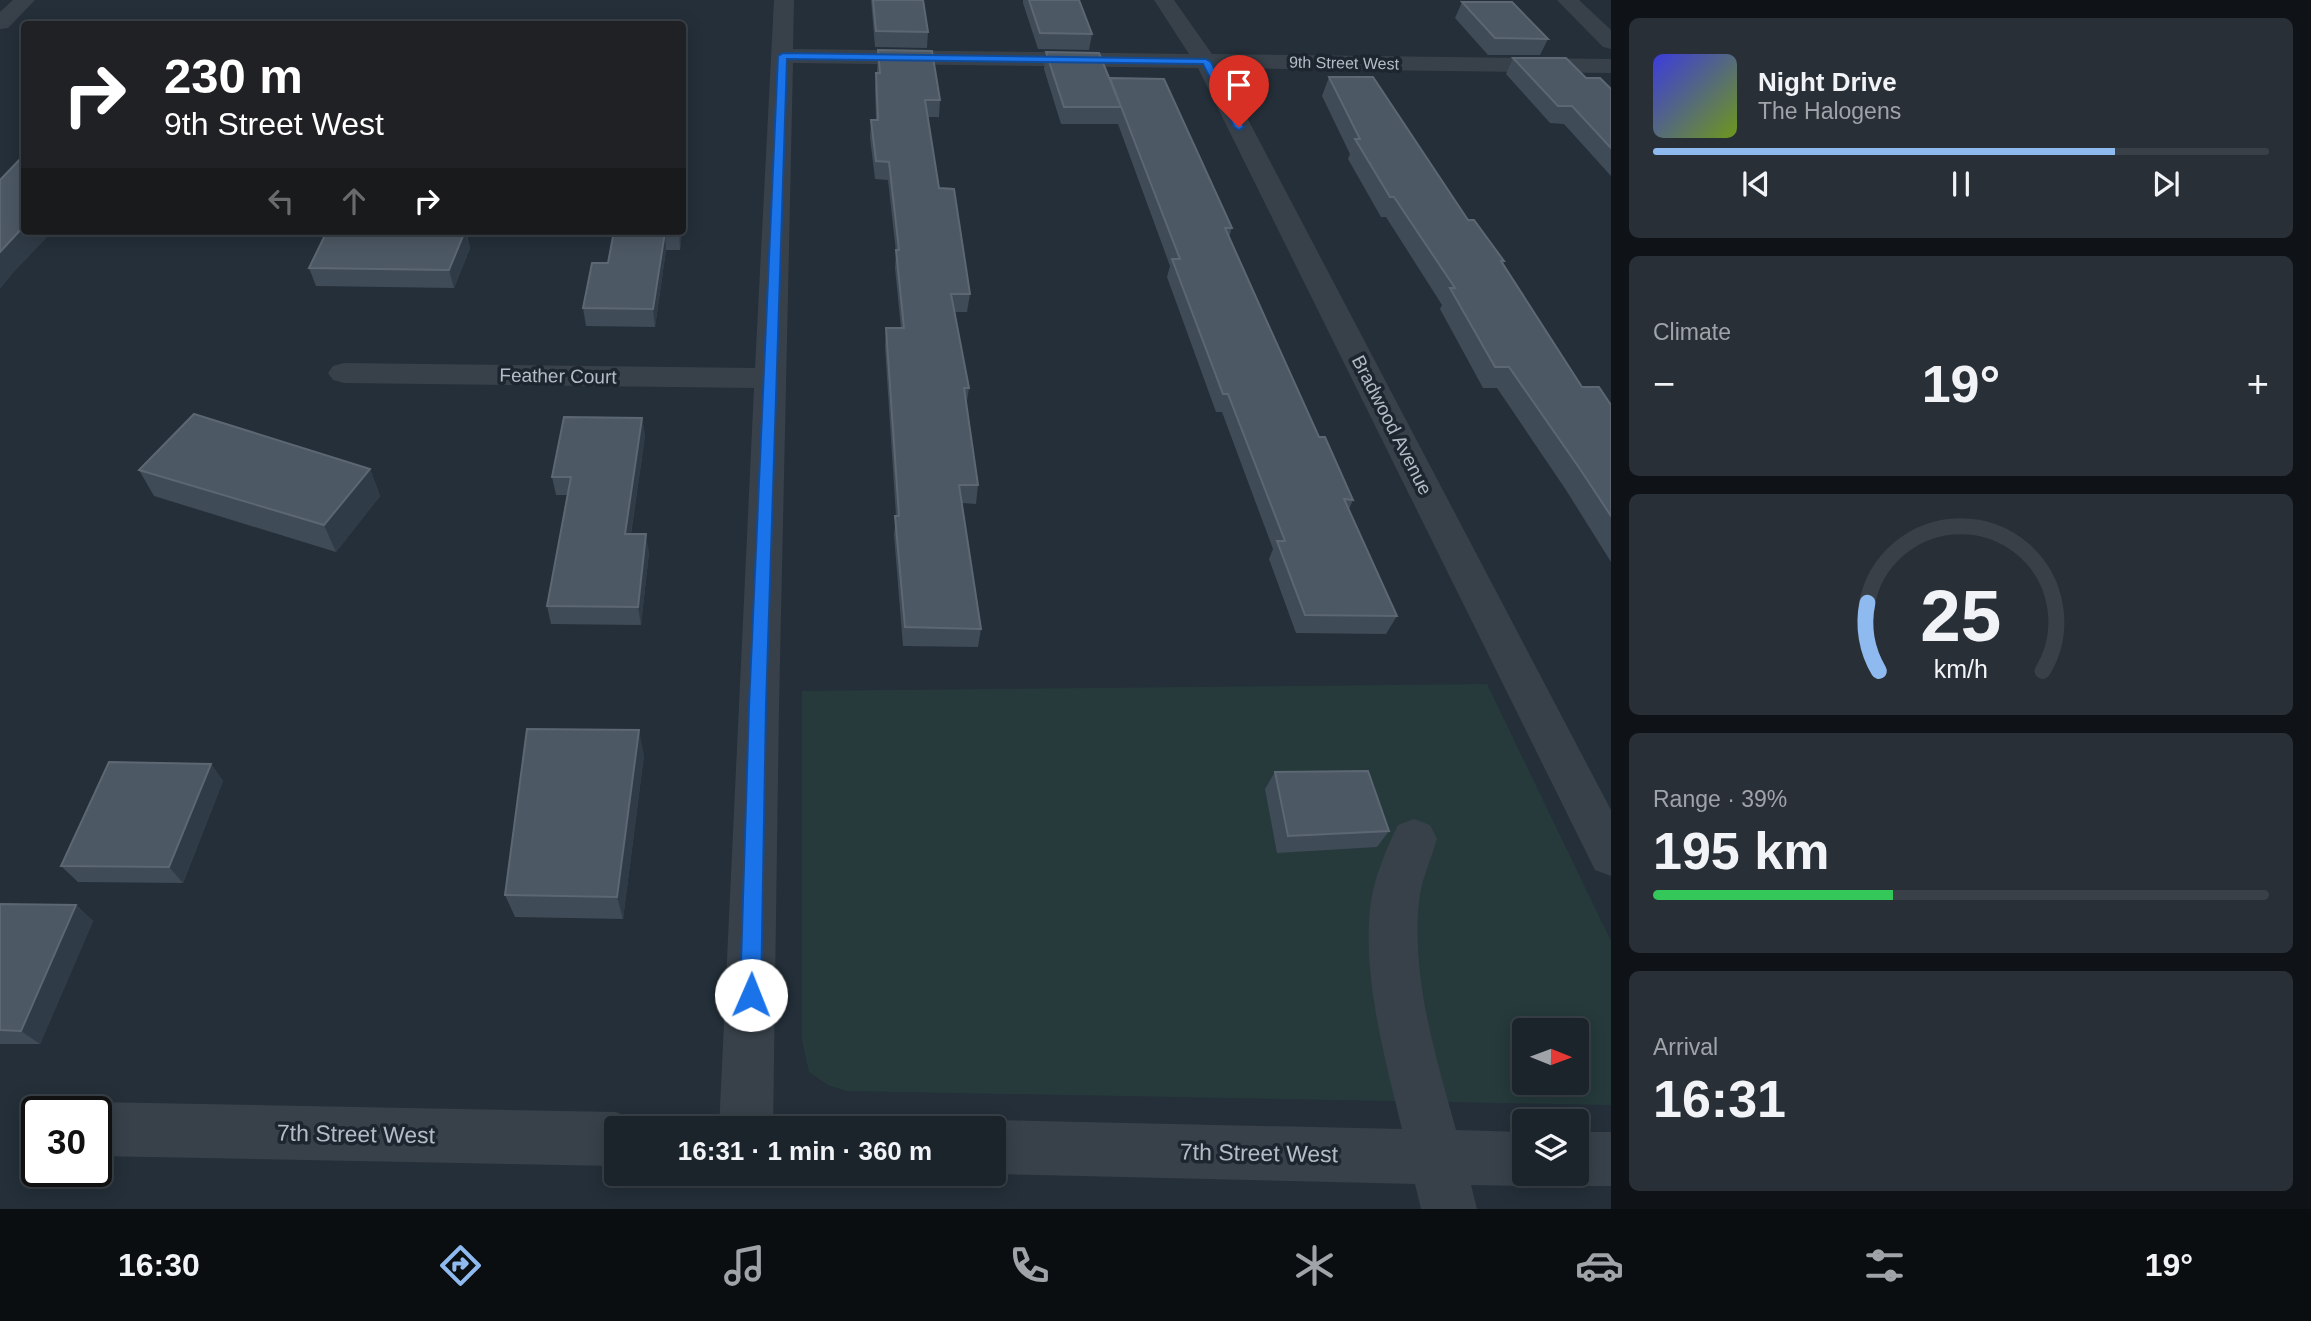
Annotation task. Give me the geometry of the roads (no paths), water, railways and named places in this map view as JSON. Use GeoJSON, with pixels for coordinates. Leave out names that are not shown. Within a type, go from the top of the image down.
{"type":"FeatureCollection","features":[{"type":"Feature","properties":{"kind":"street"},"geometry":{"type":"LineString","coordinates":[[0,23],[25,0]]}},
{"type":"Feature","properties":{"kind":"street"},"geometry":{"type":"LineString","coordinates":[[746,1116],[758,706],[784,0]]}},
{"type":"Feature","properties":{"kind":"street","name":"Bradwood Avenue"},"geometry":{"type":"LineString","coordinates":[[1164,0],[1206,62],[1611,855]]}},
{"type":"Feature","properties":{"kind":"street"},"geometry":{"type":"LineString","coordinates":[[1567,0],[1611,42]]}},
{"type":"Feature","properties":{"kind":"street","name":"9th Street West"},"geometry":{"type":"LineString","coordinates":[[783,56],[1611,66]]}},
{"type":"Feature","properties":{"kind":"street","name":"Feather Court"},"geometry":{"type":"LineString","coordinates":[[344,373],[772,379]]}},
{"type":"Feature","properties":{"kind":"street"},"geometry":{"type":"LineString","coordinates":[[1414,839],[1395,900],[1395,976],[1412,1065],[1449,1209]]}},
{"type":"Feature","properties":{"kind":"street","name":"7th Street West"},"geometry":{"type":"LineString","coordinates":[[112,1129],[604,1139]]}},
{"type":"Feature","properties":{"kind":"street","name":"7th Street West"},"geometry":{"type":"LineString","coordinates":[[1006,1147],[1512,1159]]}},
{"type":"Feature","properties":{"kind":"street"},"geometry":{"type":"LineString","coordinates":[[1589,1159],[1611,1159]]}}]}
